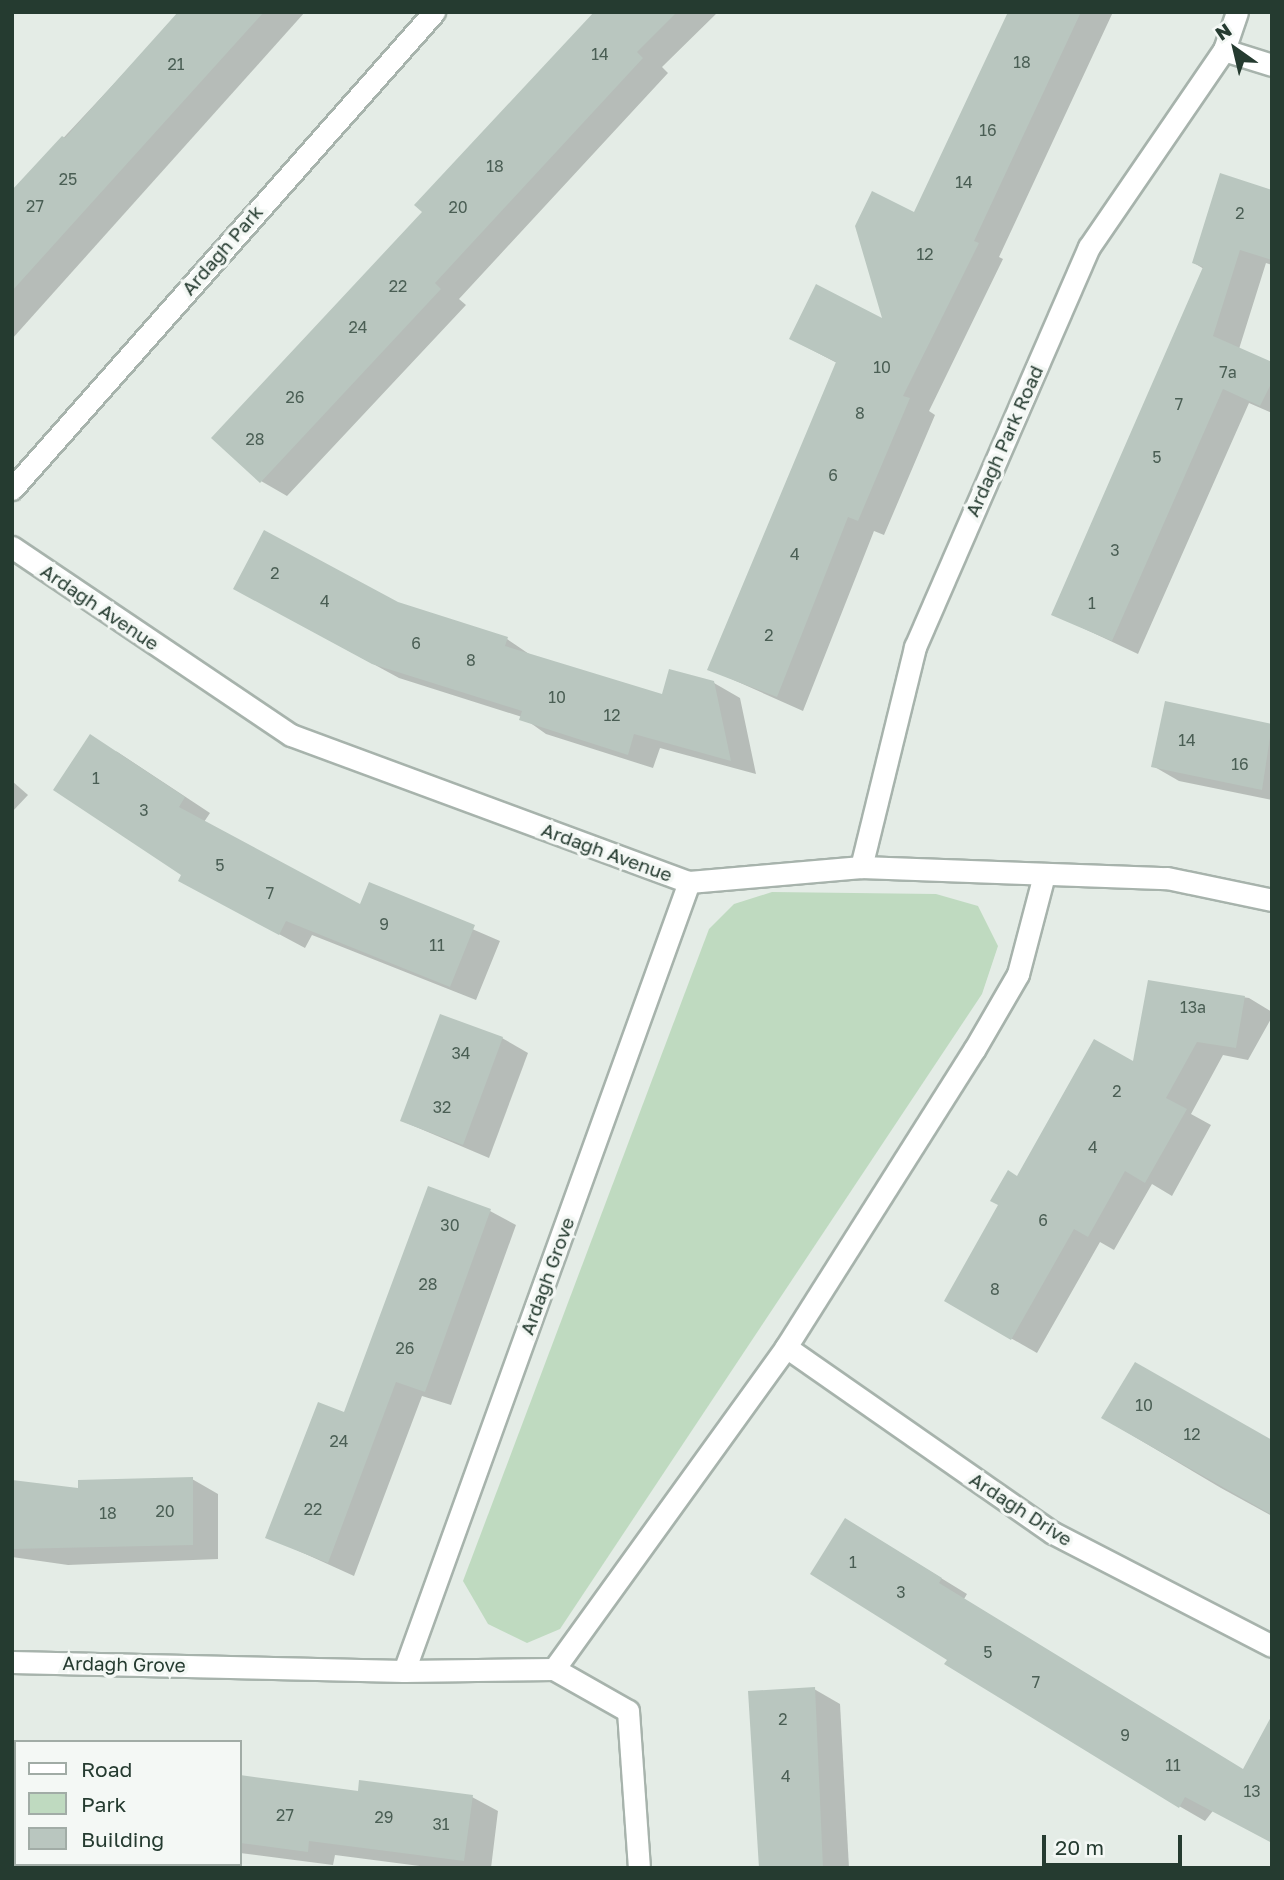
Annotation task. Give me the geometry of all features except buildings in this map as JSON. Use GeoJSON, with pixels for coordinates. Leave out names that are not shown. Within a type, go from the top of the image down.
{"type":"FeatureCollection","features":[{"type":"Feature","properties":{"kind":"street","name":"Ardagh Park"},"geometry":{"type":"LineString","coordinates":[[12,489],[434,12]]}},
{"type":"Feature","properties":{"kind":"street","name":"Ardagh Park Road"},"geometry":{"type":"LineString","coordinates":[[861,867],[915,647],[1089,247],[1224,50],[1237,12]]}},
{"type":"Feature","properties":{"kind":"street"},"geometry":{"type":"LineString","coordinates":[[1224,50],[1272,65]]}},
{"type":"Feature","properties":{"kind":"street","name":"Ardagh Avenue"},"geometry":{"type":"LineString","coordinates":[[12,547],[291,735],[690,882],[861,867],[1167,878],[1272,900]]}},
{"type":"Feature","properties":{"kind":"street"},"geometry":{"type":"LineString","coordinates":[[639,1868],[628,1711],[554,1669],[786,1347],[1018,974],[1044,874]]}},
{"type":"Feature","properties":{"kind":"street","name":"Ardagh Grove"},"geometry":{"type":"LineString","coordinates":[[404,1671],[690,882]]}},
{"type":"Feature","properties":{"kind":"street","name":"Ardagh Drive"},"geometry":{"type":"LineString","coordinates":[[786,1347],[1053,1533],[1272,1646]]}},
{"type":"Feature","properties":{"kind":"street","name":"Ardagh Grove"},"geometry":{"type":"LineString","coordinates":[[12,1662],[404,1671],[554,1669]]}},
{"type":"Feature","properties":{"kind":"green space"},"geometry":{"type":"Polygon","coordinates":[[[772,892],[936,894],[978,906],[998,946],[982,994],[560,1629],[527,1643],[488,1624],[463,1581],[709,929],[734,904],[772,892]]]}}]}
